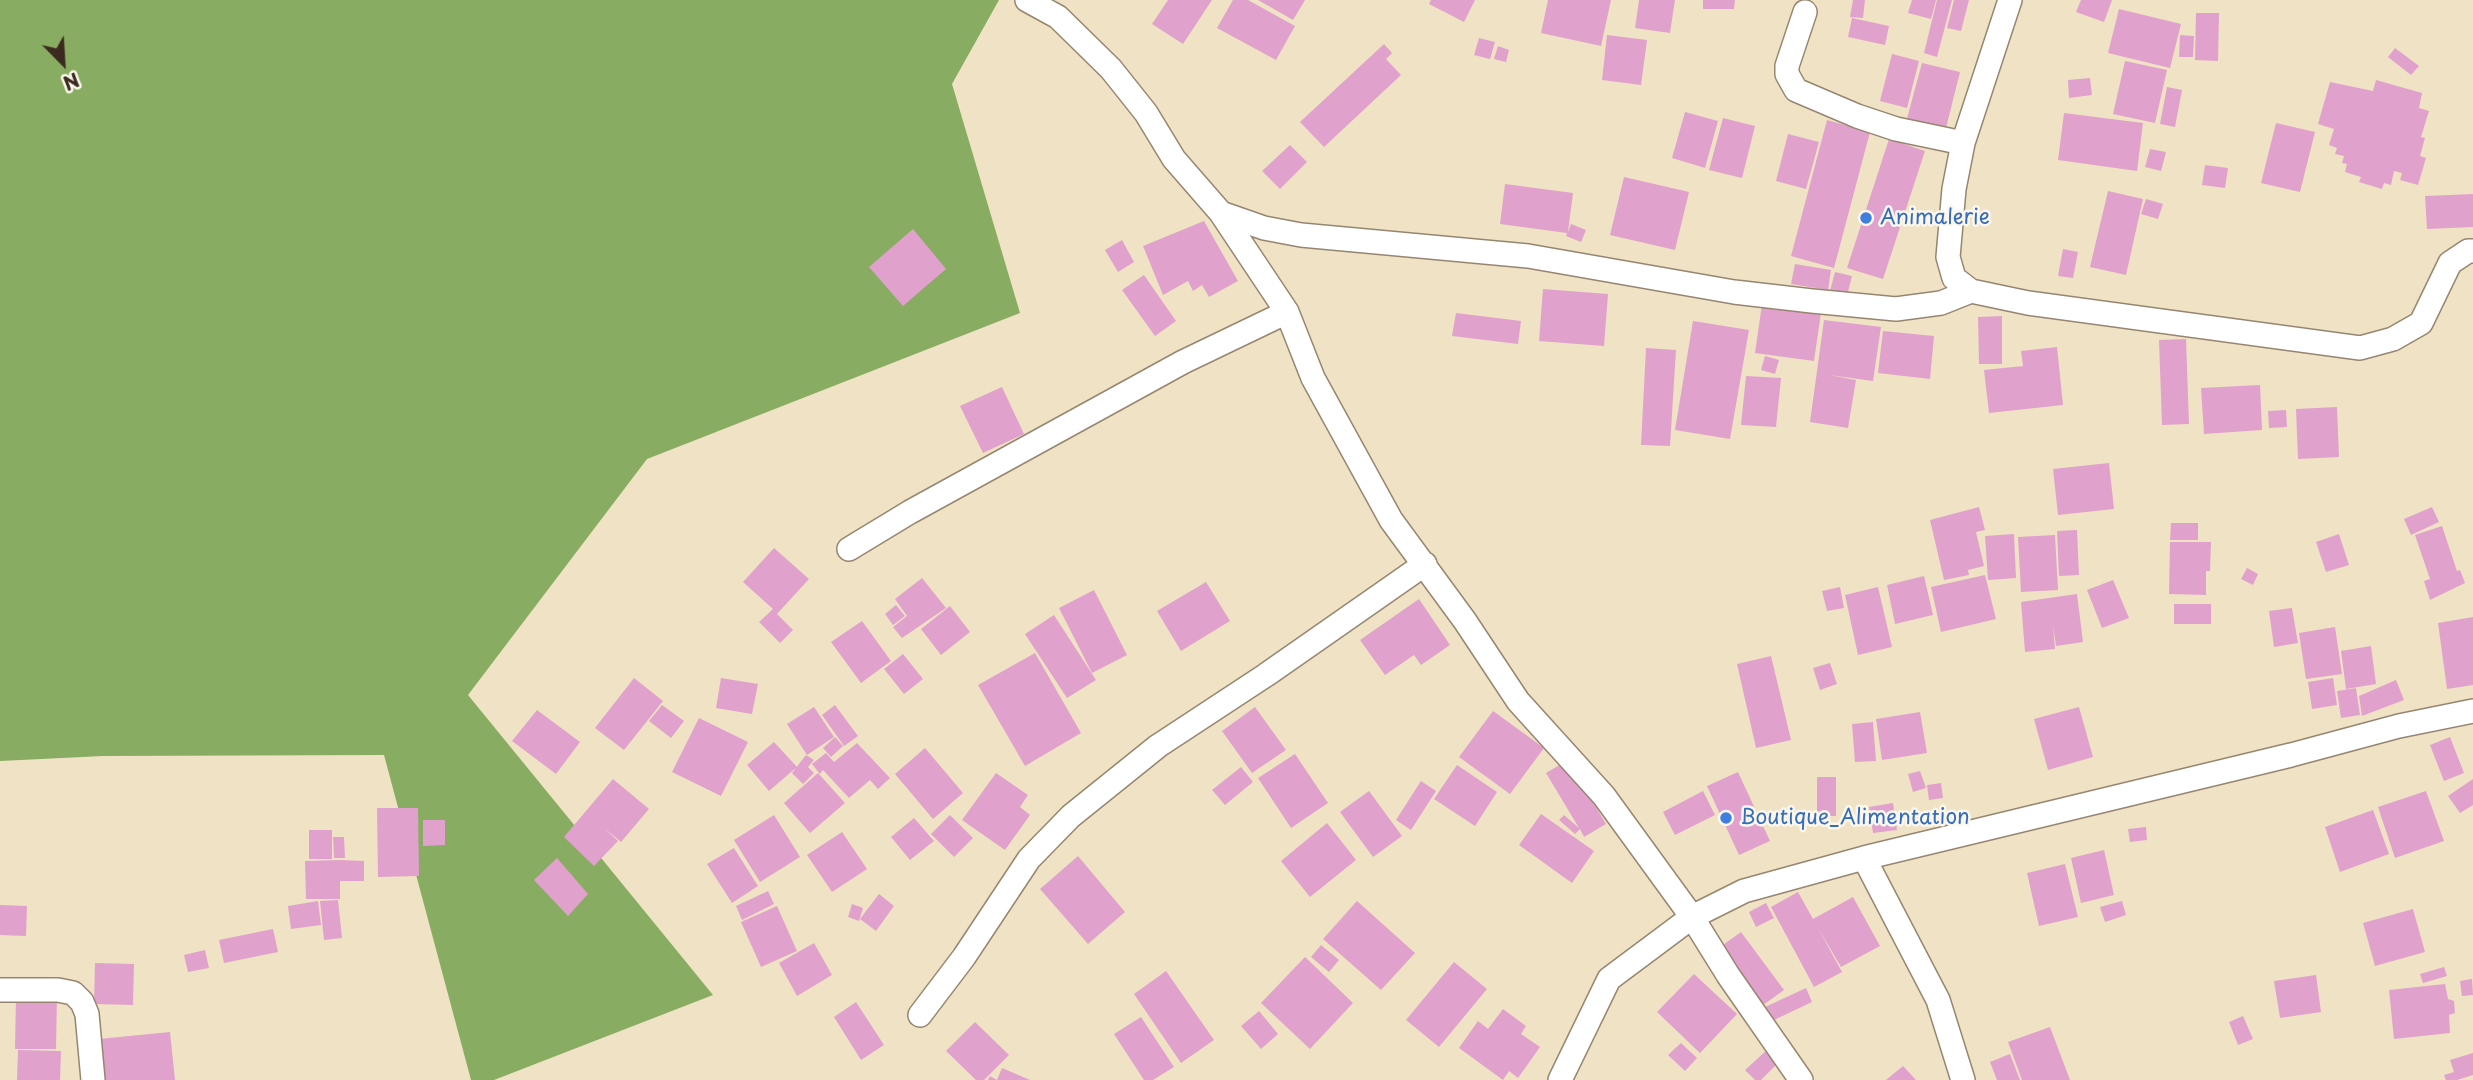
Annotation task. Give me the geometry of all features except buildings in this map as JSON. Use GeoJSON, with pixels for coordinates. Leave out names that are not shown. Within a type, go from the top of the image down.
{"type":"FeatureCollection","features":[{"type":"Feature","properties":{"kind":"street"},"geometry":{"type":"LineString","coordinates":[[1027,0],[1058,17],[1111,69],[1146,113],[1174,159],[1221,213],[1287,312],[1313,378],[1391,520],[1425,564],[1518,701],[1604,796],[1692,917],[1801,1080]]}},
{"type":"Feature","properties":{"kind":"street"},"geometry":{"type":"LineString","coordinates":[[2010,0],[1964,143],[1954,189],[1948,257],[1954,278],[1971,291],[2028,303],[2360,348],[2393,339],[2421,323],[2450,262],[2468,251],[2473,251]]}},
{"type":"Feature","properties":{"kind":"street"},"geometry":{"type":"LineString","coordinates":[[1805,12],[1787,66],[1787,74],[1796,90],[1896,129],[1964,143]]}},
{"type":"Feature","properties":{"kind":"street"},"geometry":{"type":"LineString","coordinates":[[1221,213],[1264,228],[1301,235],[1528,257],[1734,292],[1812,301],[1896,309],[1941,303],[1971,291]]}},
{"type":"Feature","properties":{"kind":"street"},"geometry":{"type":"LineString","coordinates":[[849,549],[910,512],[1183,362],[1287,312]]}},
{"type":"Feature","properties":{"kind":"street"},"geometry":{"type":"LineString","coordinates":[[920,1015],[964,957],[1029,859],[1071,816],[1158,746],[1266,675],[1425,564]]}},
{"type":"Feature","properties":{"kind":"street"},"geometry":{"type":"LineString","coordinates":[[1560,1080],[1609,979],[1692,917],[1744,891],[1864,858],[2226,771],[2399,726],[2473,711]]}},
{"type":"Feature","properties":{"kind":"street"},"geometry":{"type":"LineString","coordinates":[[1864,858],[1938,1000],[1963,1080]]}},
{"type":"Feature","properties":{"kind":"street"},"geometry":{"type":"LineString","coordinates":[[0,990],[58,990],[72,993],[82,1002],[87,1014],[93,1080]]}},
{"type":"Feature","properties":{"kind":"green space"},"geometry":{"type":"Polygon","coordinates":[[[0,0],[999,0],[952,84],[1020,313],[647,459],[468,695],[713,995],[494,1080],[471,1080],[384,755],[103,756],[0,761],[0,0]]]}},
{"type":"Feature","properties":{"kind":"place","name":"Animalerie"},"geometry":{"type":"Point","coordinates":[1866,218]}},
{"type":"Feature","properties":{"kind":"place","name":"Boutique_Alimentation"},"geometry":{"type":"Point","coordinates":[1726,818]}}]}
